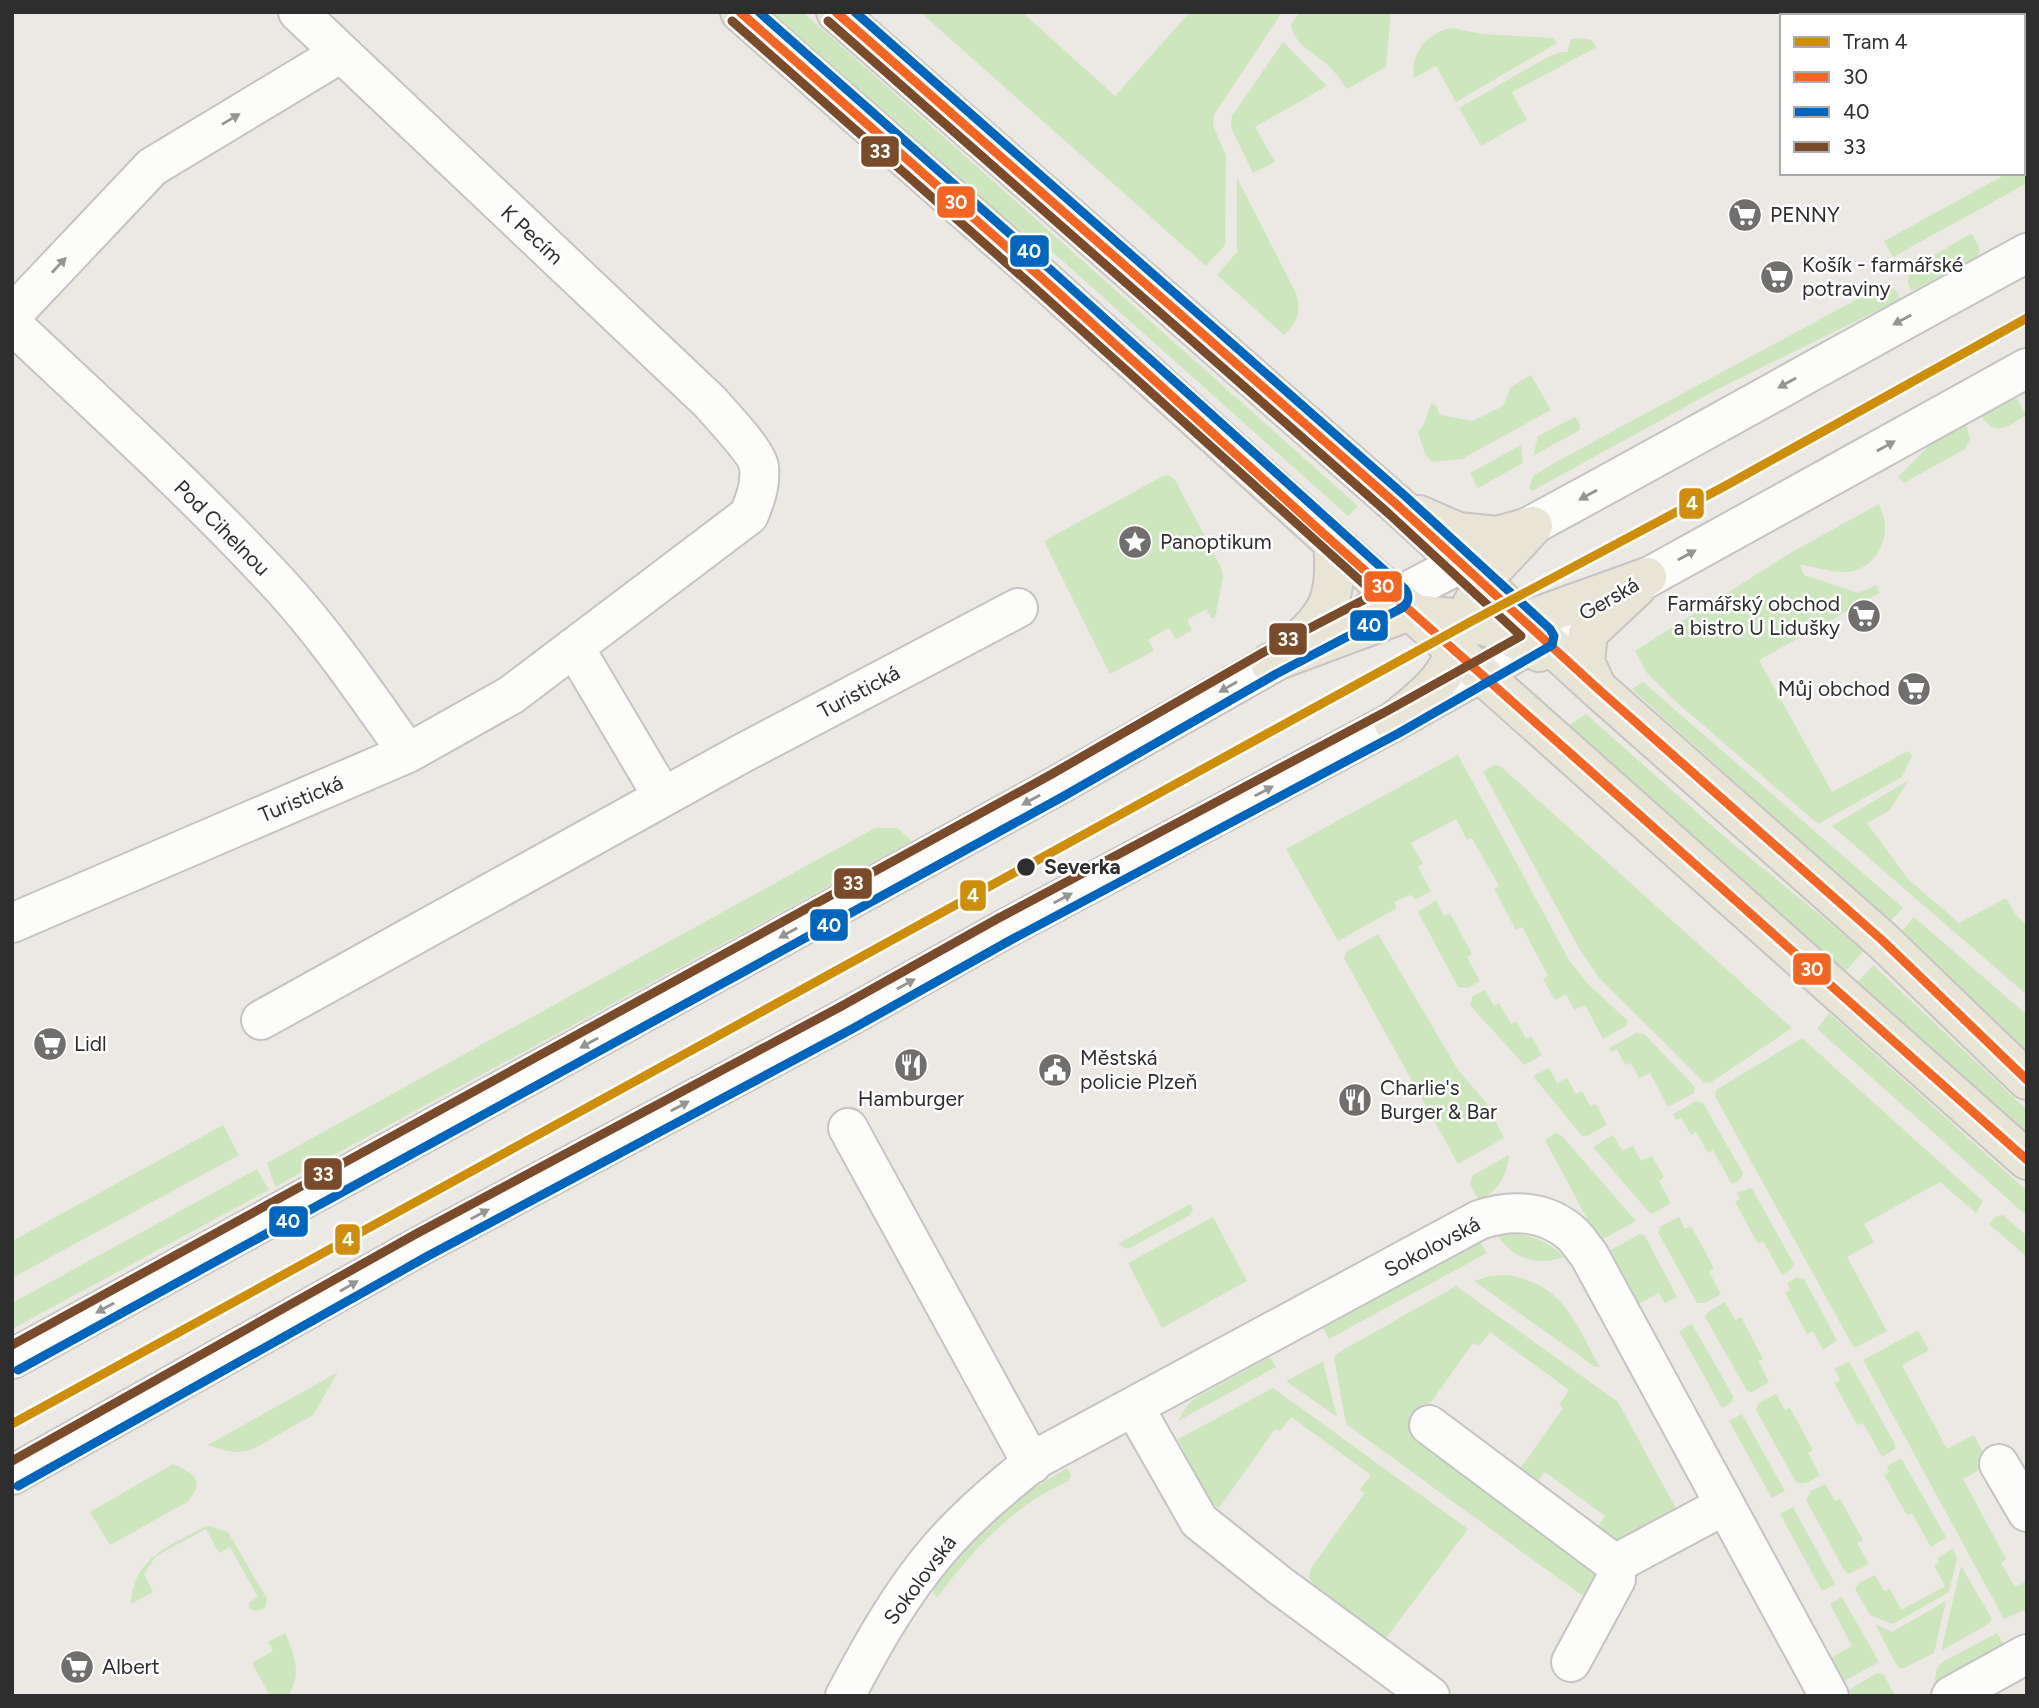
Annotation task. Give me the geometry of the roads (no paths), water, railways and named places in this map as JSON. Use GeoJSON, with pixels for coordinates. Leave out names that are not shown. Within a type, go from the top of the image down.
{"type":"FeatureCollection","features":[{"type":"Feature","properties":{"kind":"main road"},"geometry":{"type":"LineString","coordinates":[[740,12],[1044,280],[1333,542],[1444,629],[1540,725],[2027,1160]]}},
{"type":"Feature","properties":{"kind":"main road"},"geometry":{"type":"LineString","coordinates":[[836,12],[1401,508],[1531,635],[1597,688],[1883,941],[2027,1080]]}},
{"type":"Feature","properties":{"kind":"main road"},"geometry":{"type":"LineString","coordinates":[[1401,508],[1458,532],[1497,536],[1532,526]]}},
{"type":"Feature","properties":{"kind":"main road"},"geometry":{"type":"LineString","coordinates":[[1464,572],[1492,570],[1532,526]]}},
{"type":"Feature","properties":{"kind":"main road"},"geometry":{"type":"LineString","coordinates":[[1270,663],[1304,636],[1329,604],[1336,574],[1333,542]]}},
{"type":"Feature","properties":{"kind":"main road"},"geometry":{"type":"LineString","coordinates":[[1393,722],[1435,688],[1444,629],[1464,572]]}},
{"type":"Feature","properties":{"kind":"main road"},"geometry":{"type":"LineString","coordinates":[[1597,688],[1585,662],[1587,633],[1647,577]]}},
{"type":"Feature","properties":{"kind":"main road"},"geometry":{"type":"LineString","coordinates":[[1444,629],[1531,635]]}},
{"type":"Feature","properties":{"kind":"main road"},"geometry":{"type":"LineString","coordinates":[[1393,722],[1469,695],[1497,698],[1540,725]]}},
{"type":"Feature","properties":{"kind":"street","name":"K Pecím"},"geometry":{"type":"LineString","coordinates":[[298,12],[710,402],[759,464]]}},
{"type":"Feature","properties":{"kind":"street"},"geometry":{"type":"LineString","coordinates":[[12,315],[152,167],[341,53]]}},
{"type":"Feature","properties":{"kind":"street"},"geometry":{"type":"LineString","coordinates":[[1532,526],[1846,350],[2027,253]]}},
{"type":"Feature","properties":{"kind":"street","name":"Pod Cihelnou"},"geometry":{"type":"LineString","coordinates":[[12,324],[230,533],[280,586],[327,640],[408,753]]}},
{"type":"Feature","properties":{"kind":"street","name":"Gerská"},"geometry":{"type":"LineString","coordinates":[[12,1359],[1046,792],[1270,663],[1444,629],[1531,635],[1647,577],[2027,368]]}},
{"type":"Feature","properties":{"kind":"street","name":"Turistická"},"geometry":{"type":"LineString","coordinates":[[12,923],[408,753],[510,695],[748,515],[758,491],[759,464]]}},
{"type":"Feature","properties":{"kind":"street","name":"Gerská"},"geometry":{"type":"LineString","coordinates":[[1444,629],[1464,572]]}},
{"type":"Feature","properties":{"kind":"street","name":"Turistická"},"geometry":{"type":"LineString","coordinates":[[261,1020],[751,748],[1018,608]]}},
{"type":"Feature","properties":{"kind":"street"},"geometry":{"type":"LineString","coordinates":[[574,647],[663,797]]}},
{"type":"Feature","properties":{"kind":"street"},"geometry":{"type":"LineString","coordinates":[[12,1475],[432,1239],[1393,722]]}},
{"type":"Feature","properties":{"kind":"street"},"geometry":{"type":"LineString","coordinates":[[848,1128],[1032,1464]]}},
{"type":"Feature","properties":{"kind":"street","name":"Sokolovská"},"geometry":{"type":"LineString","coordinates":[[858,1691],[885,1624],[938,1550],[996,1491],[1032,1464],[1479,1220],[1497,1214],[1522,1212],[1550,1219],[1572,1233],[1589,1255],[1829,1696]]}},
{"type":"Feature","properties":{"kind":"street"},"geometry":{"type":"LineString","coordinates":[[1134,1407],[1199,1521],[1278,1584],[1431,1695]]}},
{"type":"Feature","properties":{"kind":"street"},"geometry":{"type":"LineString","coordinates":[[1429,1425],[1615,1564],[1616,1579],[1571,1662]]}},
{"type":"Feature","properties":{"kind":"street"},"geometry":{"type":"LineString","coordinates":[[1999,1464],[2027,1513]]}},
{"type":"Feature","properties":{"kind":"street"},"geometry":{"type":"LineString","coordinates":[[1615,1564],[1725,1505]]}},
{"type":"Feature","properties":{"kind":"street"},"geometry":{"type":"LineString","coordinates":[[1951,1696],[1989,1687],[2027,1654]]}},
{"type":"Feature","properties":{"kind":"tram line","name":"4"},"geometry":{"type":"LineString","coordinates":[[12,1424],[2027,318]]}},
{"type":"Feature","properties":{"kind":"place","name":"PENNY"},"geometry":{"type":"Point","coordinates":[1745,215]}},
{"type":"Feature","properties":{"kind":"place","name":"Košík - farmářské potraviny"},"geometry":{"type":"Point","coordinates":[1777,277]}},
{"type":"Feature","properties":{"kind":"place","name":"Panoptikum"},"geometry":{"type":"Point","coordinates":[1135,542]}},
{"type":"Feature","properties":{"kind":"place","name":"Farmářský obchod a bistro U Lidušky"},"geometry":{"type":"Point","coordinates":[1864,616]}},
{"type":"Feature","properties":{"kind":"place","name":"Můj obchod"},"geometry":{"type":"Point","coordinates":[1914,689]}},
{"type":"Feature","properties":{"kind":"place","name":"Severka"},"geometry":{"type":"Point","coordinates":[1026,867]}},
{"type":"Feature","properties":{"kind":"place","name":"Lidl"},"geometry":{"type":"Point","coordinates":[50,1044]}},
{"type":"Feature","properties":{"kind":"place","name":"Hamburger"},"geometry":{"type":"Point","coordinates":[911,1065]}},
{"type":"Feature","properties":{"kind":"place","name":"Městská policie Plzeň"},"geometry":{"type":"Point","coordinates":[1055,1070]}},
{"type":"Feature","properties":{"kind":"place","name":"Charlie's Burger & Bar"},"geometry":{"type":"Point","coordinates":[1355,1100]}},
{"type":"Feature","properties":{"kind":"place","name":"Albert"},"geometry":{"type":"Point","coordinates":[77,1667]}}]}
